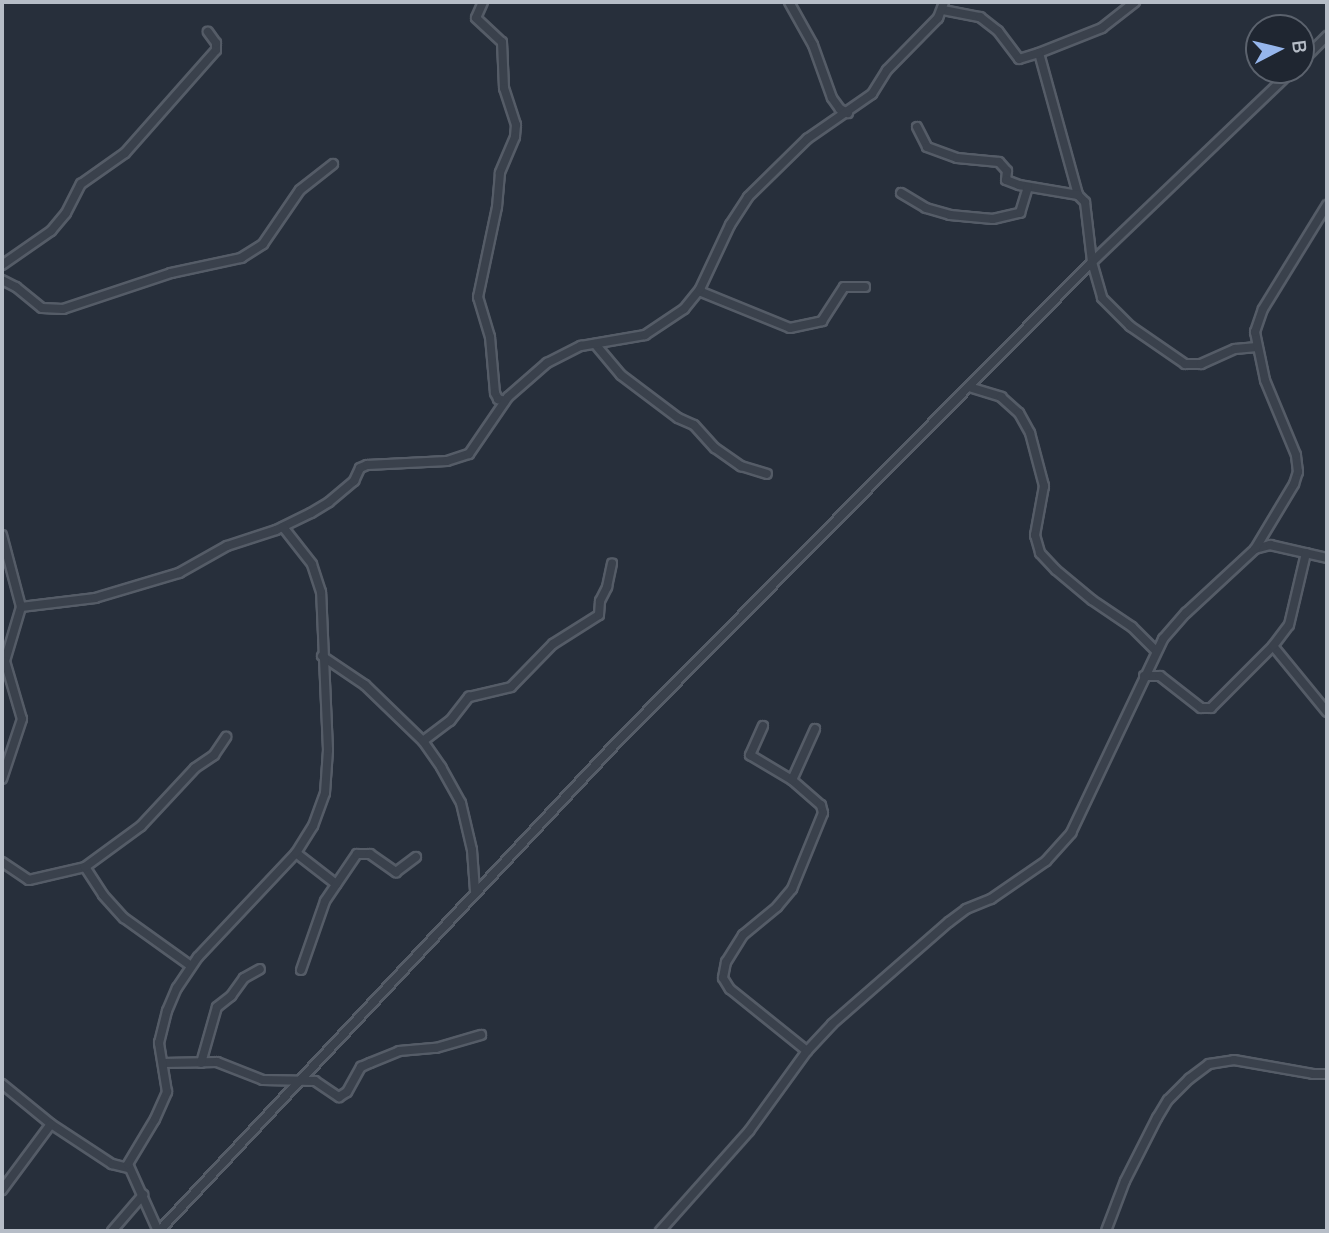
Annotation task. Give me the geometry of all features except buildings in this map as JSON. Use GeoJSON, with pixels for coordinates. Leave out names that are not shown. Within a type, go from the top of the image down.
{"type":"FeatureCollection","features":[{"type":"Feature","properties":{"kind":"street"},"geometry":{"type":"LineString","coordinates":[[483,2],[476,18],[502,42],[504,88],[516,125],[515,137],[500,173],[497,207],[478,297],[490,337],[495,393],[498,399],[505,401]]}},
{"type":"Feature","properties":{"kind":"street"},"geometry":{"type":"LineString","coordinates":[[789,2],[813,45],[832,99],[840,109],[848,113]]}},
{"type":"Feature","properties":{"kind":"street"},"geometry":{"type":"LineString","coordinates":[[21,607],[41,607],[95,598],[162,579],[228,546],[283,527],[329,502],[354,481],[360,468],[367,465],[447,461],[469,454],[505,401],[547,363],[570,350],[645,335],[679,314],[699,291],[730,225],[748,197],[807,139],[848,113],[877,89],[887,70],[916,43],[944,6],[980,17],[998,31],[1019,59],[1102,28],[1135,2]]}},
{"type":"Feature","properties":{"kind":"street"},"geometry":{"type":"LineString","coordinates":[[2,265],[59,223],[81,184],[125,153],[196,73],[217,47],[208,32]]}},
{"type":"Feature","properties":{"kind":"street"},"geometry":{"type":"LineString","coordinates":[[1039,53],[1078,195],[1085,202],[1092,262],[1105,305],[1185,364],[1201,364],[1235,349],[1257,347]]}},
{"type":"Feature","properties":{"kind":"street"},"geometry":{"type":"LineString","coordinates":[[283,527],[317,575],[322,604],[322,656],[328,750],[325,793],[313,826],[296,853],[191,966],[177,988],[160,1031],[167,1084],[164,1103],[129,1157],[128,1168],[159,1231],[617,742],[1092,262],[1278,84]]}},
{"type":"Feature","properties":{"kind":"street"},"geometry":{"type":"LineString","coordinates":[[917,127],[927,147],[957,158],[1003,163],[1006,180],[1028,187],[1078,195]]}},
{"type":"Feature","properties":{"kind":"street"},"geometry":{"type":"LineString","coordinates":[[2,280],[42,308],[63,309],[171,273],[221,264],[259,248],[290,209],[300,190],[333,164]]}},
{"type":"Feature","properties":{"kind":"street"},"geometry":{"type":"LineString","coordinates":[[901,193],[938,211],[993,219],[1020,213],[1028,187]]}},
{"type":"Feature","properties":{"kind":"street"},"geometry":{"type":"LineString","coordinates":[[660,1231],[755,1123],[807,1051],[832,1024],[949,922],[966,909],[991,899],[1059,849],[1076,823],[1156,651],[1180,619],[1255,549],[1289,494],[1298,472],[1294,448],[1265,380],[1257,347],[1256,327],[1263,309],[1327,205]]}},
{"type":"Feature","properties":{"kind":"street"},"geometry":{"type":"LineString","coordinates":[[699,291],[790,328],[821,321],[844,287],[865,287]]}},
{"type":"Feature","properties":{"kind":"street"},"geometry":{"type":"LineString","coordinates":[[595,344],[621,375],[678,418],[694,425],[715,448],[741,466],[767,474]]}},
{"type":"Feature","properties":{"kind":"street"},"geometry":{"type":"LineString","coordinates":[[969,387],[1001,397],[1018,413],[1030,433],[1044,485],[1035,535],[1040,553],[1056,570],[1132,627],[1156,651]]}},
{"type":"Feature","properties":{"kind":"street"},"geometry":{"type":"LineString","coordinates":[[2,535],[21,607],[6,642],[5,654],[6,668],[21,707],[22,719],[2,779]]}},
{"type":"Feature","properties":{"kind":"street"},"geometry":{"type":"LineString","coordinates":[[1255,549],[1270,545],[1327,558]]}},
{"type":"Feature","properties":{"kind":"street"},"geometry":{"type":"LineString","coordinates":[[1144,676],[1160,676],[1207,710],[1273,646],[1293,614],[1306,553]]}},
{"type":"Feature","properties":{"kind":"street"},"geometry":{"type":"LineString","coordinates":[[423,741],[445,726],[468,697],[511,687],[553,644],[599,615],[600,601],[607,587],[612,564]]}},
{"type":"Feature","properties":{"kind":"street"},"geometry":{"type":"LineString","coordinates":[[1273,646],[1327,712]]}},
{"type":"Feature","properties":{"kind":"street"},"geometry":{"type":"LineString","coordinates":[[322,656],[365,685],[423,741],[461,803],[472,850],[475,891]]}},
{"type":"Feature","properties":{"kind":"street"},"geometry":{"type":"LineString","coordinates":[[763,726],[750,755],[792,780],[823,808],[792,889],[777,907],[743,934],[726,962],[723,978],[730,989],[807,1051]]}},
{"type":"Feature","properties":{"kind":"street"},"geometry":{"type":"LineString","coordinates":[[792,780],[815,729]]}},
{"type":"Feature","properties":{"kind":"street"},"geometry":{"type":"LineString","coordinates":[[2,862],[29,880],[85,867],[141,826],[195,768],[214,755],[226,737]]}},
{"type":"Feature","properties":{"kind":"street"},"geometry":{"type":"LineString","coordinates":[[301,970],[325,901],[361,852],[396,872],[416,857]]}},
{"type":"Feature","properties":{"kind":"street"},"geometry":{"type":"LineString","coordinates":[[296,853],[336,884]]}},
{"type":"Feature","properties":{"kind":"street"},"geometry":{"type":"LineString","coordinates":[[85,867],[103,895],[124,918],[191,966]]}},
{"type":"Feature","properties":{"kind":"street"},"geometry":{"type":"LineString","coordinates":[[201,1063],[217,1007],[244,978],[260,969]]}},
{"type":"Feature","properties":{"kind":"street"},"geometry":{"type":"LineString","coordinates":[[163,1063],[230,1065],[263,1080],[315,1081],[340,1097],[347,1092],[361,1067],[370,1063],[399,1051],[436,1048],[481,1035]]}},
{"type":"Feature","properties":{"kind":"street"},"geometry":{"type":"LineString","coordinates":[[1106,1231],[1125,1181],[1168,1100],[1209,1064],[1234,1060],[1327,1074]]}},
{"type":"Feature","properties":{"kind":"street"},"geometry":{"type":"LineString","coordinates":[[2,1084],[51,1124],[112,1164],[128,1168]]}},
{"type":"Feature","properties":{"kind":"street"},"geometry":{"type":"LineString","coordinates":[[2,1190],[51,1124]]}},
{"type":"Feature","properties":{"kind":"street"},"geometry":{"type":"LineString","coordinates":[[112,1231],[143,1195]]}}]}
